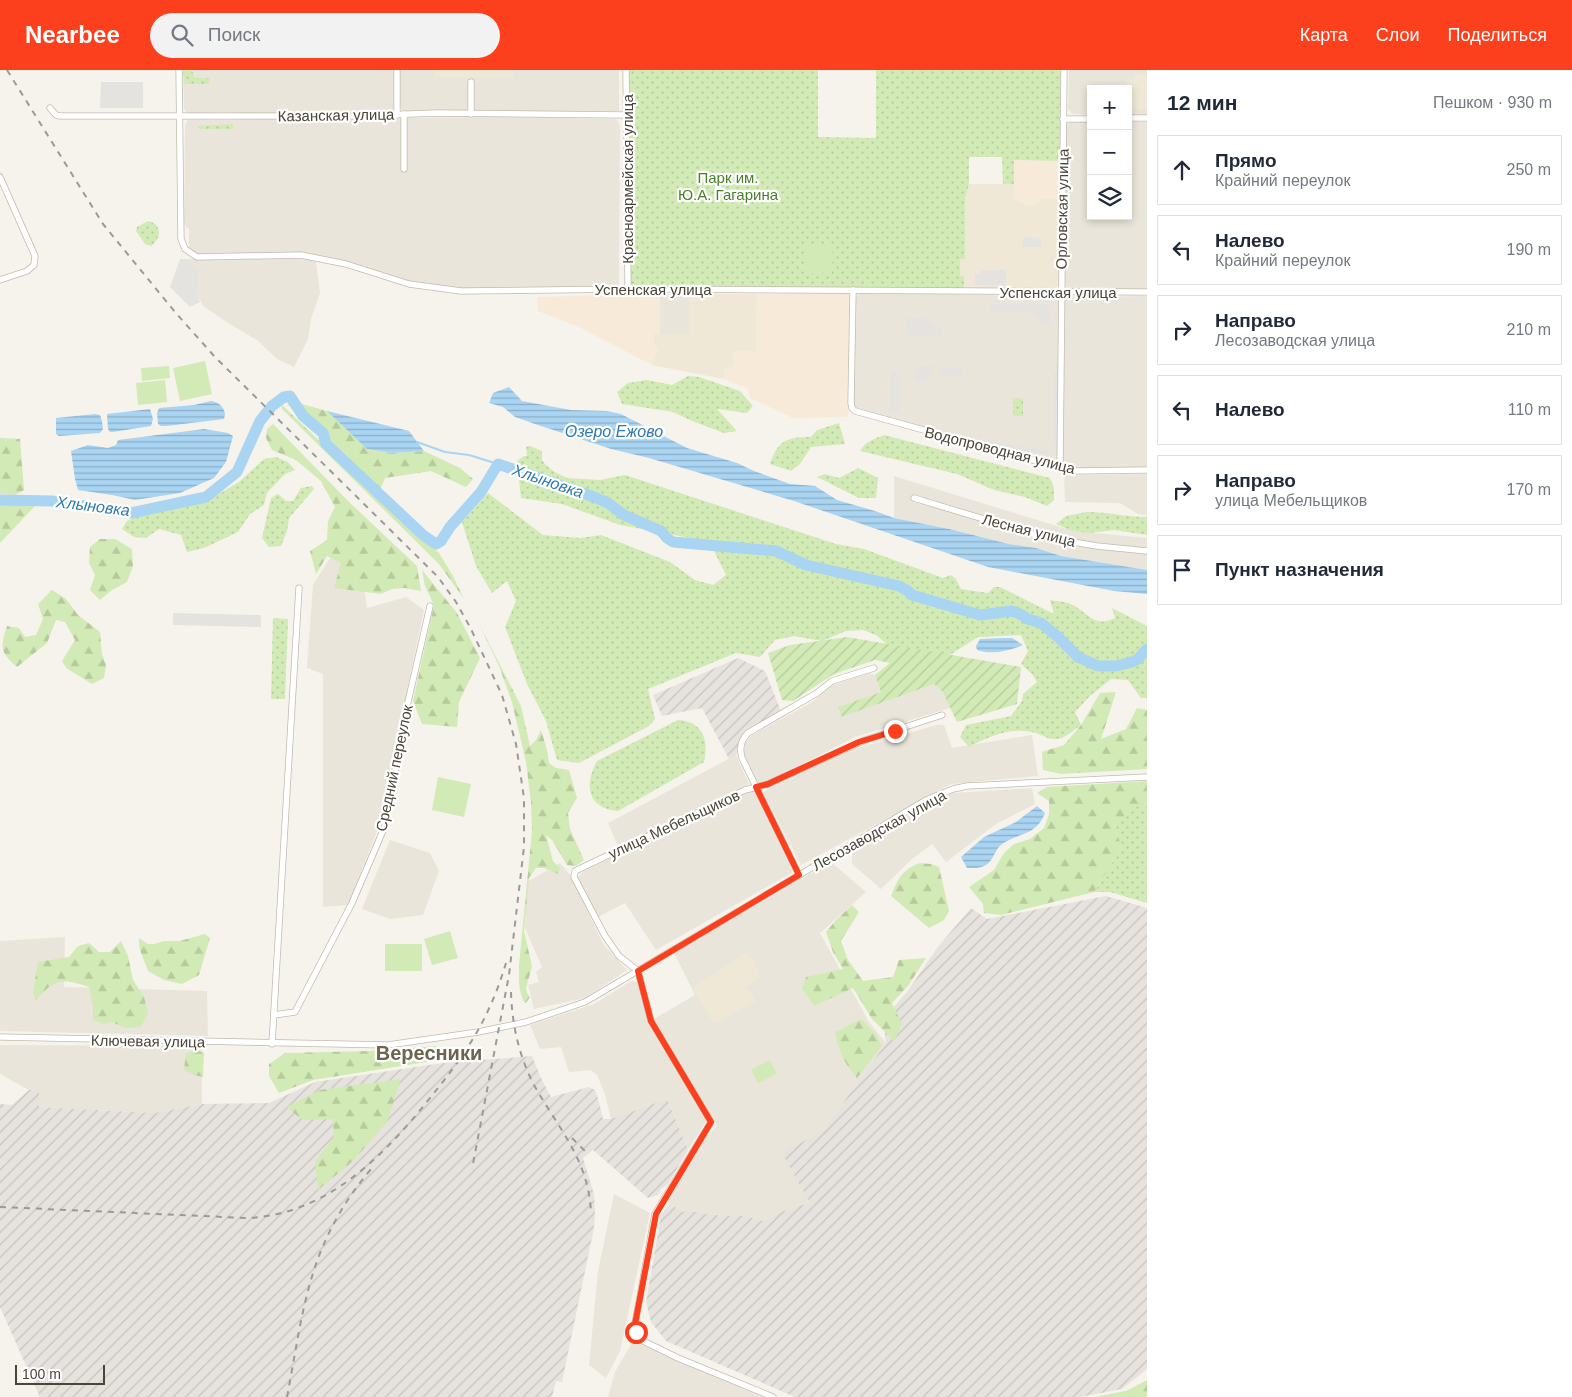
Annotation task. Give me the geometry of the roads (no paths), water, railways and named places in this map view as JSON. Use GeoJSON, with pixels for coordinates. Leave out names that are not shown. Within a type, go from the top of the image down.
{"type":"FeatureCollection","features":[{"type":"Feature","properties":{"kind":"street"},"geometry":{"type":"LineString","coordinates":[[179,70],[180,116]]}},
{"type":"Feature","properties":{"kind":"street"},"geometry":{"type":"LineString","coordinates":[[397,70],[397,115]]}},
{"type":"Feature","properties":{"kind":"street","name":"Красноармейская улица"},"geometry":{"type":"LineString","coordinates":[[626,70],[628,289]]}},
{"type":"Feature","properties":{"kind":"street","name":"Орловская улица"},"geometry":{"type":"LineString","coordinates":[[1060,469],[1064,70]]}},
{"type":"Feature","properties":{"kind":"street"},"geometry":{"type":"LineString","coordinates":[[470,114],[471,82]]}},
{"type":"Feature","properties":{"kind":"street","name":"Казанская улица"},"geometry":{"type":"LineString","coordinates":[[50,108],[56,115],[60,116],[626,115]]}},
{"type":"Feature","properties":{"kind":"street"},"geometry":{"type":"LineString","coordinates":[[404,114],[404,169]]}},
{"type":"Feature","properties":{"kind":"street","name":"Успенская улица"},"geometry":{"type":"LineString","coordinates":[[180,116],[181,231],[185,249],[197,257],[301,255],[346,264],[409,284],[452,290],[628,289],[1147,292]]}},
{"type":"Feature","properties":{"kind":"street"},"geometry":{"type":"LineString","coordinates":[[1132,118],[1147,118]]}},
{"type":"Feature","properties":{"kind":"street"},"geometry":{"type":"LineString","coordinates":[[1063,119],[1087,119]]}},
{"type":"Feature","properties":{"kind":"street"},"geometry":{"type":"LineString","coordinates":[[0,177],[35,256],[34,265],[27,271],[0,280]]}},
{"type":"Feature","properties":{"kind":"street","name":"Водопроводная улица"},"geometry":{"type":"LineString","coordinates":[[853,290],[851,403],[855,412],[1072,472],[1147,470]]}},
{"type":"Feature","properties":{"kind":"street","name":"Лесная улица"},"geometry":{"type":"LineString","coordinates":[[914,498],[1043,536],[1097,546],[1147,551]]}},
{"type":"Feature","properties":{"kind":"street"},"geometry":{"type":"LineString","coordinates":[[272,1044],[299,588]]}},
{"type":"Feature","properties":{"kind":"street","name":"Средний переулок"},"geometry":{"type":"LineString","coordinates":[[274,1014],[295,1012],[352,903],[385,826],[405,714],[430,606]]}},
{"type":"Feature","properties":{"kind":"street"},"geometry":{"type":"LineString","coordinates":[[799,875],[740,753],[742,743],[746,736],[758,727],[810,698],[832,681],[874,668]]}},
{"type":"Feature","properties":{"kind":"street","name":"улица Мебельщиков"},"geometry":{"type":"LineString","coordinates":[[638,971],[619,956],[605,936],[574,877],[575,871],[745,790],[768,784],[865,740],[942,716]]}},
{"type":"Feature","properties":{"kind":"street","name":"Лесозаводская улица"},"geometry":{"type":"LineString","coordinates":[[296,1044],[388,1045],[478,1032],[526,1022],[585,1002],[926,800],[953,789],[967,786],[1147,777]]}},
{"type":"Feature","properties":{"kind":"street"},"geometry":{"type":"LineString","coordinates":[[638,971],[651,1021],[711,1122],[656,1214],[635,1324],[636,1332],[639,1338],[678,1358],[773,1397]]}},
{"type":"Feature","properties":{"kind":"street","name":"Ключевая улица"},"geometry":{"type":"LineString","coordinates":[[0,1037],[296,1044]]}},
{"type":"Feature","properties":{"kind":"water","name":"Озеро Ежово"},"geometry":{"type":"Polygon","coordinates":[[[509,387],[522,401],[571,410],[607,411],[621,414],[687,448],[737,463],[790,484],[815,486],[837,500],[894,518],[1009,544],[1036,548],[1061,556],[1147,570],[1147,594],[1114,591],[988,567],[794,501],[649,458],[611,449],[515,417],[503,407],[489,403],[493,393],[509,387]]]}},
{"type":"Feature","properties":{"kind":"water"},"geometry":{"type":"Polygon","coordinates":[[[211,401],[218,403],[222,407],[225,414],[224,419],[167,426],[158,424],[157,413],[159,408],[194,405],[211,401]]]}},
{"type":"Feature","properties":{"kind":"water"},"geometry":{"type":"Polygon","coordinates":[[[150,409],[153,419],[151,426],[113,432],[110,432],[108,429],[107,414],[150,409]]]}},
{"type":"Feature","properties":{"kind":"water"},"geometry":{"type":"Polygon","coordinates":[[[327,411],[409,431],[424,451],[392,453],[367,449],[327,411]]]}},
{"type":"Feature","properties":{"kind":"water"},"geometry":{"type":"Polygon","coordinates":[[[100,415],[102,421],[103,429],[100,433],[59,436],[56,434],[56,418],[100,415]]]}},
{"type":"Feature","properties":{"kind":"water"},"geometry":{"type":"Polygon","coordinates":[[[204,429],[228,433],[233,436],[226,462],[214,478],[180,493],[135,500],[78,490],[71,451],[88,445],[108,448],[116,445],[118,440],[204,429]]]}},
{"type":"Feature","properties":{"kind":"water"},"geometry":{"type":"Polygon","coordinates":[[[1012,638],[1023,645],[1000,652],[977,650],[976,646],[980,639],[1012,638]]]}},
{"type":"Feature","properties":{"kind":"water"},"geometry":{"type":"Polygon","coordinates":[[[1037,806],[1045,813],[1037,826],[1027,833],[1002,844],[986,865],[979,868],[967,868],[961,857],[984,837],[1016,822],[1037,806]]]}},
{"type":"Feature","properties":{"kind":"waterway","name":"Хлыновка"},"geometry":{"type":"LineString","coordinates":[[0,500],[52,501],[131,513],[206,497],[237,472],[260,421],[272,406],[284,397],[290,396],[303,416],[323,433],[326,444],[423,535],[436,544],[441,541],[450,527],[481,492],[498,464],[608,503],[624,515],[661,531],[673,542],[776,551],[806,565],[899,586],[912,595],[980,615],[1012,611],[1041,623],[1078,657],[1098,666],[1116,666],[1132,662],[1138,659],[1147,649]]}},
{"type":"Feature","properties":{"kind":"waterway"},"geometry":{"type":"LineString","coordinates":[[417,442],[445,452],[469,455],[498,464]]}},
{"type":"Feature","properties":{"kind":"railway"},"geometry":{"type":"LineString","coordinates":[[7,70],[103,224],[175,312],[215,357],[438,577],[456,602],[470,627],[502,695],[516,744],[524,798],[524,847],[509,975],[472,1169]]}},
{"type":"Feature","properties":{"kind":"railway"},"geometry":{"type":"LineString","coordinates":[[0,1207],[247,1218],[275,1215],[301,1207],[348,1181],[369,1164],[389,1145],[440,1086],[463,1054],[483,1021],[506,963]]}},
{"type":"Feature","properties":{"kind":"railway"},"geometry":{"type":"LineString","coordinates":[[511,992],[513,1016],[520,1052],[534,1085],[571,1145],[585,1177],[591,1213]]}},
{"type":"Feature","properties":{"kind":"railway"},"geometry":{"type":"LineString","coordinates":[[572,1138],[588,1154]]}},
{"type":"Feature","properties":{"kind":"railway"},"geometry":{"type":"LineString","coordinates":[[287,1397],[305,1301],[319,1256],[338,1216],[372,1168]]}},
{"type":"Feature","properties":{"kind":"district","name":"Вересники"},"geometry":{"type":"Point","coordinates":[429,1053]}},
{"type":"Feature","properties":{"kind":"park label","name":"Парк им. Ю.А. Гагарина"},"geometry":{"type":"Point","coordinates":[728,186]}}]}
